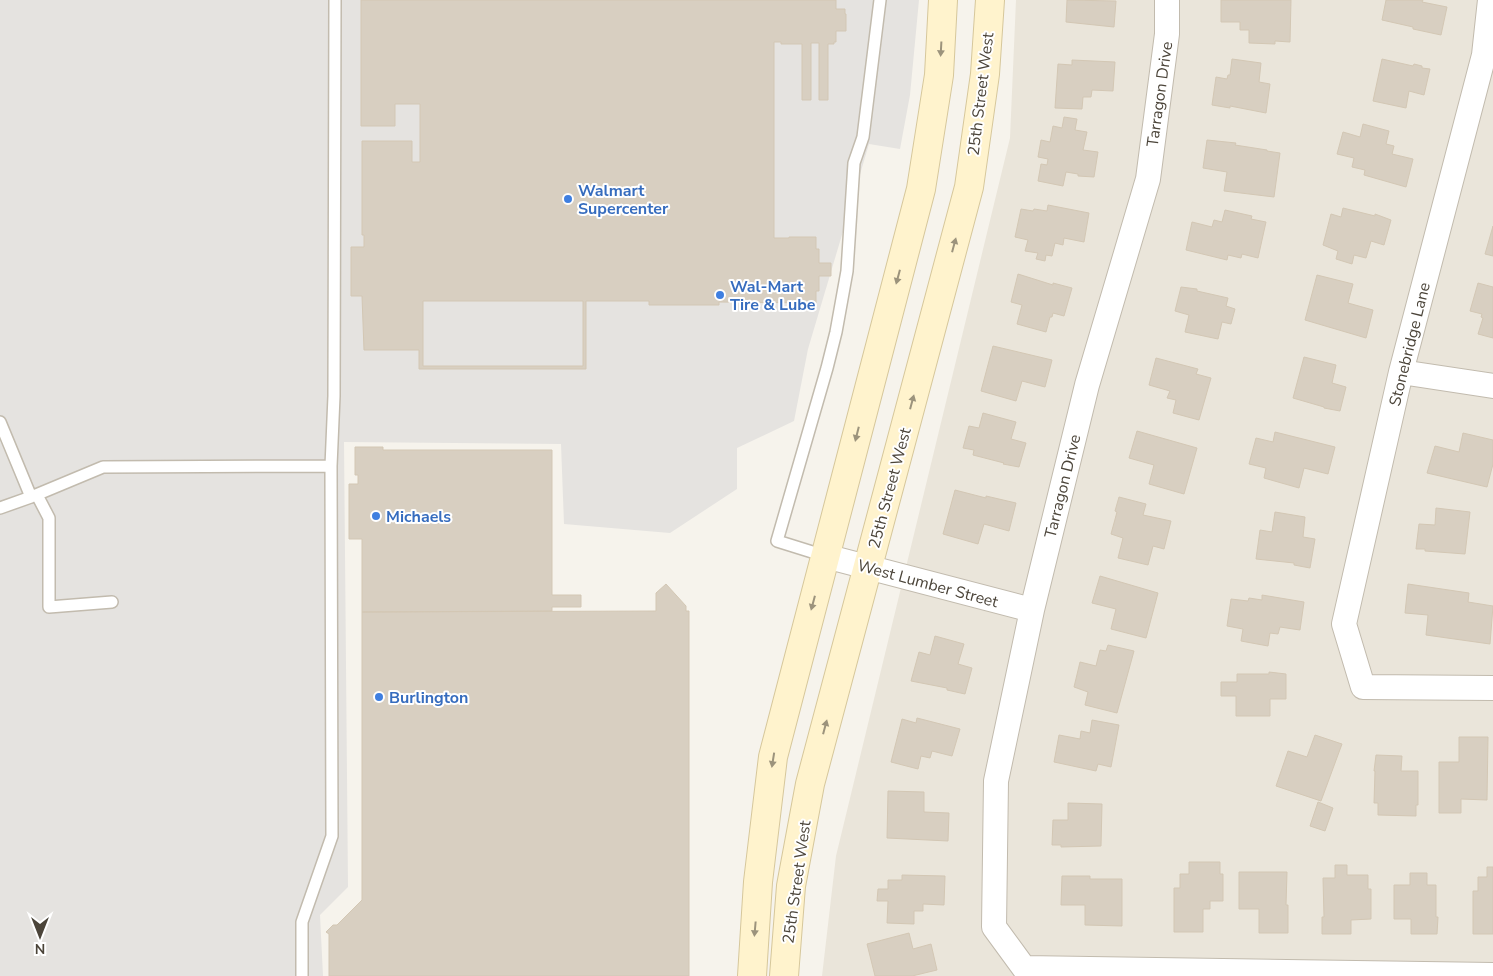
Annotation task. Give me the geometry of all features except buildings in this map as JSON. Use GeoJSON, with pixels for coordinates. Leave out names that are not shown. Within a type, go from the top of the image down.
{"type":"FeatureCollection","features":[{"type":"Feature","properties":{"kind":"street","name":"25th Street West"},"geometry":{"type":"LineString","coordinates":[[752,976],[758,882],[773,757],[921,190],[939,75],[943,0]]}},
{"type":"Feature","properties":{"kind":"street","name":"25th Street West"},"geometry":{"type":"LineString","coordinates":[[784,976],[792,886],[810,784],[969,187],[985,74],[990,0]]}},
{"type":"Feature","properties":{"kind":"street","name":"Tarragon Drive"},"geometry":{"type":"LineString","coordinates":[[1167,0],[1168,34],[1148,179],[1087,385],[1032,610],[996,781],[994,927],[1024,968],[1493,975]]}},
{"type":"Feature","properties":{"kind":"street","name":"Stonebridge Lane"},"geometry":{"type":"LineString","coordinates":[[1490,0],[1484,55],[1401,372],[1344,624],[1363,687],[1493,688]]}},
{"type":"Feature","properties":{"kind":"street"},"geometry":{"type":"LineString","coordinates":[[1401,372],[1493,386]]}},
{"type":"Feature","properties":{"kind":"street","name":"West Lumber Street"},"geometry":{"type":"LineString","coordinates":[[825,556],[1032,610]]}},
{"type":"Feature","properties":{"kind":"lane"},"geometry":{"type":"LineString","coordinates":[[302,976],[302,922],[332,836],[331,466],[334,396],[335,0]]}},
{"type":"Feature","properties":{"kind":"lane"},"geometry":{"type":"LineString","coordinates":[[825,556],[777,541],[836,332],[847,271],[854,163],[863,137],[880,0]]}},
{"type":"Feature","properties":{"kind":"lane"},"geometry":{"type":"LineString","coordinates":[[0,422],[34,496],[50,518],[50,607],[112,602]]}},
{"type":"Feature","properties":{"kind":"lane"},"geometry":{"type":"LineString","coordinates":[[0,508],[103,467],[331,466]]}},
{"type":"Feature","properties":{"kind":"shaded area"},"geometry":{"type":"Polygon","coordinates":[[[0,0],[919,0],[910,95],[900,149],[869,144],[808,349],[794,421],[737,448],[737,489],[670,533],[564,524],[561,444],[344,442],[348,887],[320,915],[323,976],[0,976],[0,0]]]}},
{"type":"Feature","properties":{"kind":"shaded area"},"geometry":{"type":"Polygon","coordinates":[[[1016,0],[1493,0],[1493,976],[822,976],[836,856],[1010,138],[1016,0]]]}},
{"type":"Feature","properties":{"kind":"place","name":"Walmart Supercenter"},"geometry":{"type":"Point","coordinates":[568,199]}},
{"type":"Feature","properties":{"kind":"place","name":"Wal-Mart Tire & Lube"},"geometry":{"type":"Point","coordinates":[720,295]}},
{"type":"Feature","properties":{"kind":"place","name":"Michaels"},"geometry":{"type":"Point","coordinates":[376,516]}},
{"type":"Feature","properties":{"kind":"place","name":"Burlington"},"geometry":{"type":"Point","coordinates":[379,697]}}]}
